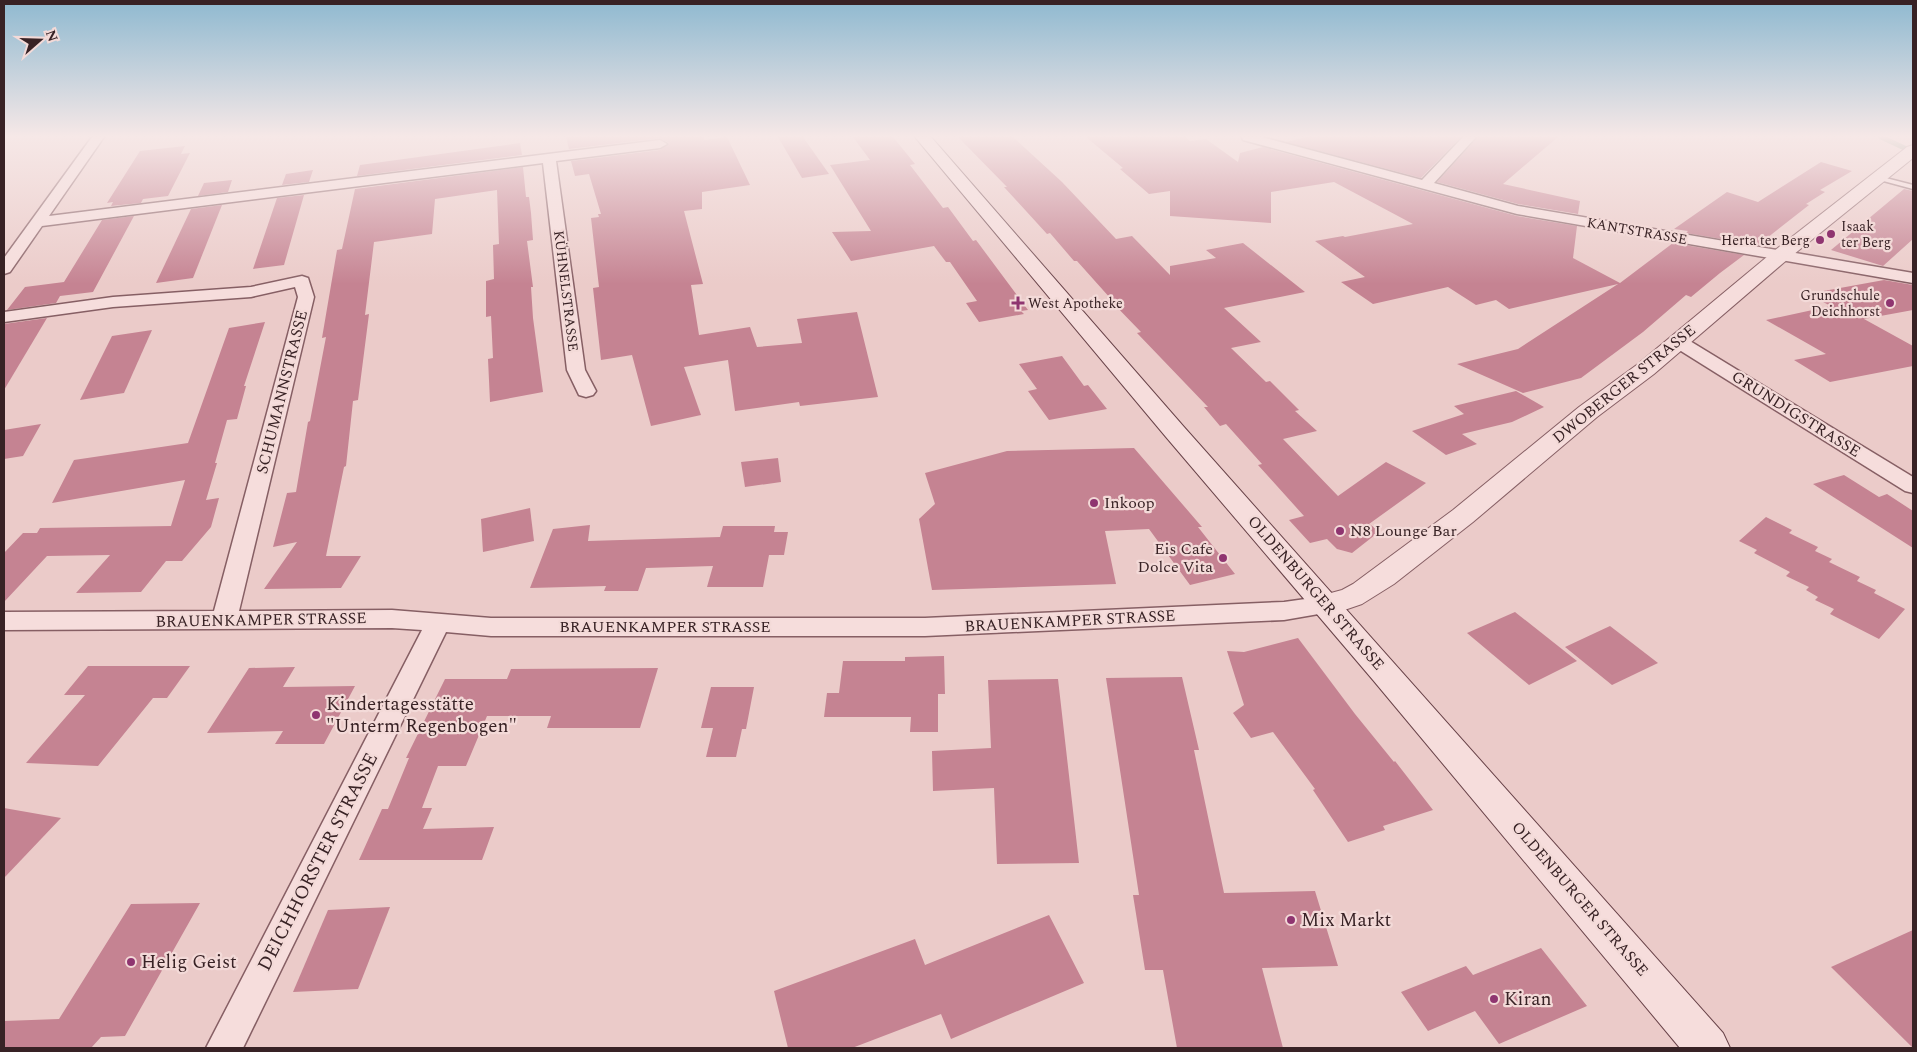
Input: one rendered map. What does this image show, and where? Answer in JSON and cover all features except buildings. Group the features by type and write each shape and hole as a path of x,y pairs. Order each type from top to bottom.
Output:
{"street":[{"path":"4,269 63,186"},
{"path":"37,222 324,186"},
{"name":"KÜHNELSTRASSE","path":"553,186 576,370 586,392"},
{"name":"OLDENBURGER STRASSE","path":"965,186 1708,1048"},
{"name":"KANTSTRASSE","path":"1429,186 1517,210 1913,278"},
{"name":"DWOBERGER STRASSE","path":"1327,605 1352,597 1384,577 1519,471 1588,412 1680,342 1781,255 1868,186"},
{"name":"SCHUMANNSTRASSE","path":"4,317 113,302 251,292 302,281 306,297 224,620"},
{"name":"GRUNDIGSTRASSE","path":"1680,342 1913,486"},
{"name":"BRAUENKAMPER STRASSE","path":"4,621 392,619 491,627 926,627 1255,612 1327,605"},
{"name":"DEICHHORSTER STRASSE","path":"224,1048 439,622"}],"place":[{"name":"Isaak ter Berg","path":"1831,234"},
{"name":"Herta ter Berg","path":"1820,240"},
{"name":"West Apotheke","path":"1018,303"},
{"name":"Grundschule Deichhorst","path":"1890,303"},
{"name":"Inkoop","path":"1094,503"},
{"name":"N8 Lounge Bar","path":"1340,531"},
{"name":"Eis Cafe Dolce Vita","path":"1223,558"},
{"name":"Kindertagesstätte \"Unterm Regenbogen\"","path":"316,715"},
{"name":"Mix Markt","path":"1291,920"},
{"name":"Helig Geist","path":"131,962"},
{"name":"Kiran","path":"1494,999"}]}
